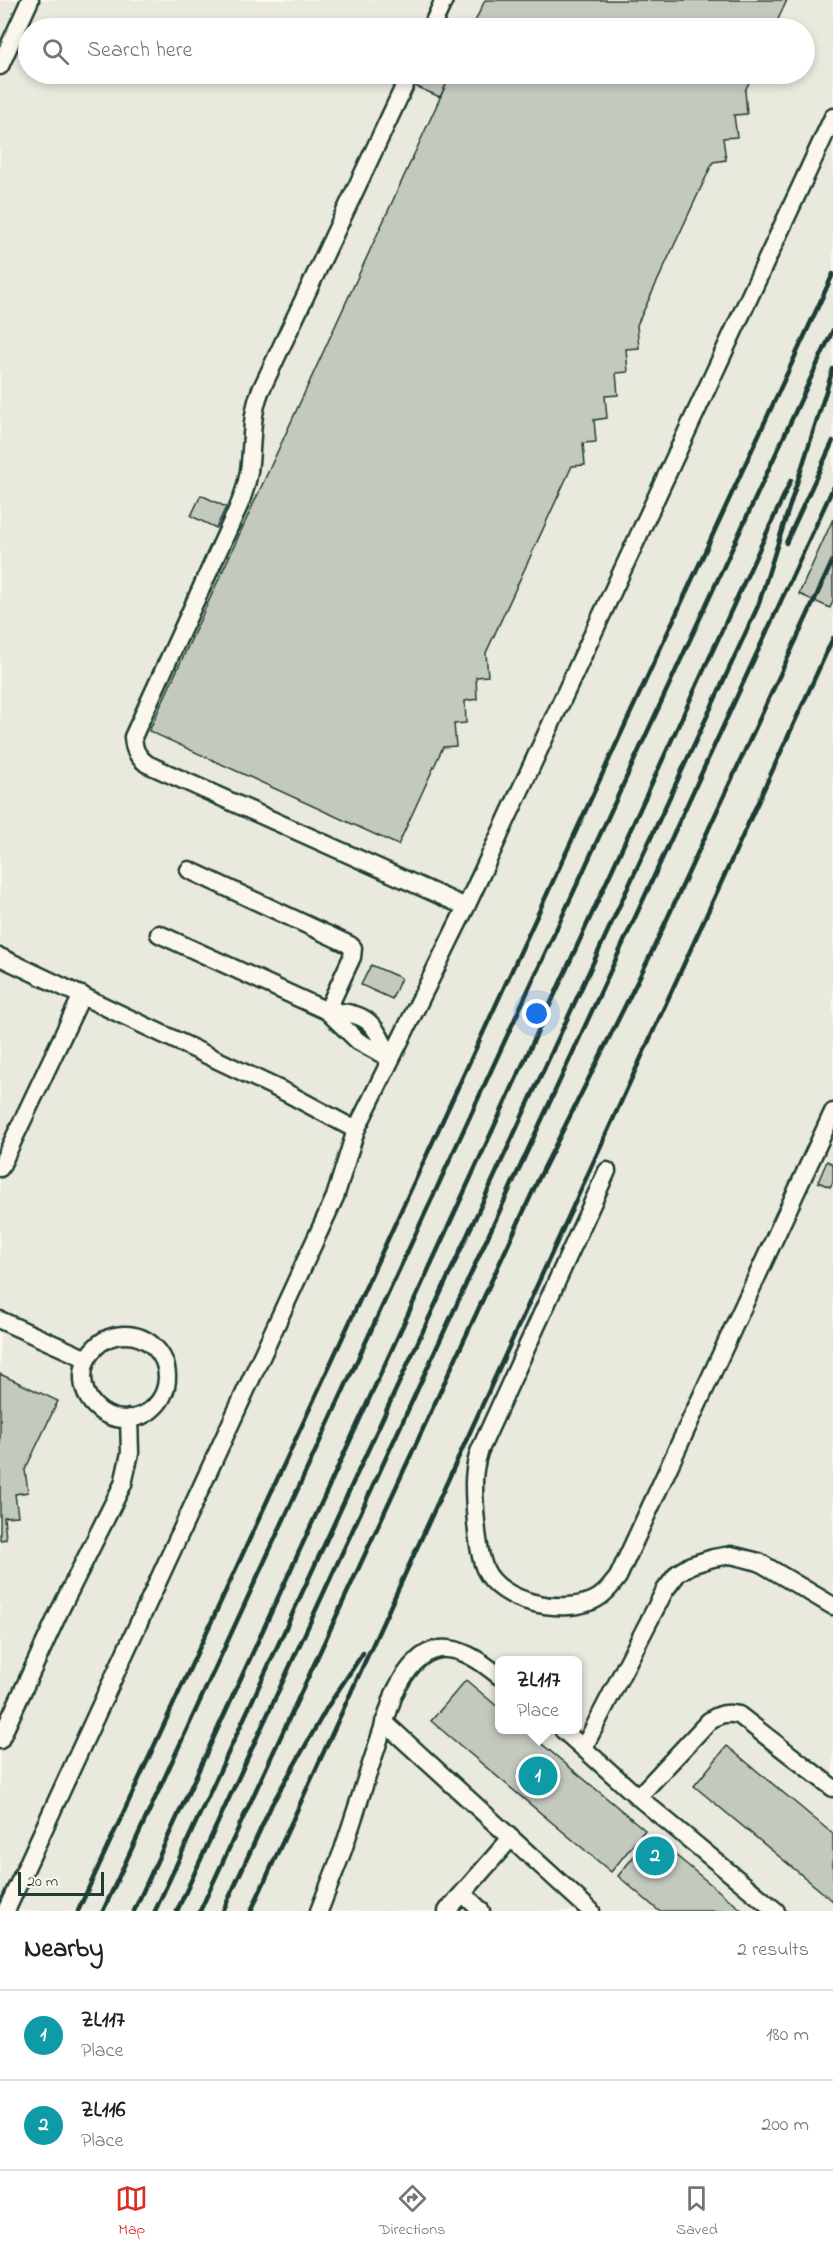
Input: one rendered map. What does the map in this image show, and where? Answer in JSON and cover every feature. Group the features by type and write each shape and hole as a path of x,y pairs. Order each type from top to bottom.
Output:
{"lane":[{"path":"22,18 30,0"},
{"path":"436,18 444,0"},
{"path":"0,66 18,26"},
{"path":"405,84 260,392 254,408 249,470 238,508 133,737 138,757 147,764 466,907"},
{"path":"6,1911 334,1197 356,1130 466,907 833,117"},
{"path":"189,870 353,948 352,957 327,1011"},
{"path":"159,934 327,1011 358,1041 391,1059"},
{"path":"0,957 287,1093 356,1130"},
{"path":"0,1168 82,995"},
{"path":"607,1171 484,1441 475,1467 474,1483 480,1554 486,1571 513,1595 530,1603 548,1606 566,1607 594,1600 606,1592 618,1577 833,1112"},
{"path":"0,1320 87,1359"},
{"path":"124,1334 142,1338 157,1349 166,1365 167,1383 160,1400 147,1413 129,1419 106,1414 89,1398 84,1383 87,1359 98,1344 124,1334"},
{"path":"0,1740 60,1610 123,1484 130,1453 129,1419"},
{"path":"584,1748 665,1590 678,1573 691,1565 731,1555 745,1557 773,1569 833,1606"},
{"path":"319,1911 343,1850 384,1722 402,1677 416,1659 431,1650 451,1648 467,1653 495,1673"},
{"path":"638,1797 709,1721 716,1716 731,1713 739,1714 833,1788"},
{"path":"384,1722 591,1911"},
{"path":"568,1734 638,1797 776,1911"},
{"path":"447,1911 511,1838"},
{"path":"463,1893 481,1911"}],"shaded area":[{"path":"0,0 833,0 833,1911 0,1911"}],"building":[{"path":"485,0 787,0 779,18 477,18"},
{"path":"418,84 446,84 440,97 417,87"},
{"path":"446,84 748,84 745,91 747,114 734,115 737,137 723,138 726,160 713,162 637,325 639,348 626,349 628,372 616,373 618,395 605,396 607,418 594,420 596,442 583,443 585,465 572,466 486,653 488,676 476,677 477,699 465,701 466,723 454,724 456,746 443,747 398,845 149,731"},
{"path":"201,495 226,507 216,528 191,516"},
{"path":"833,519 833,601 830,608 799,594"},
{"path":"371,965 401,978 392,999 361,985"},
{"path":"827,1161 833,1164 833,1182 830,1187 818,1182"},
{"path":"0,1374 58,1401 25,1470 28,1492 15,1494 18,1516 4,1517 6,1539 0,1540"},
{"path":"466,1680 495,1705 495,1734 530,1734 645,1830 611,1872 431,1721"},
{"path":"727,1746 833,1834 833,1901 694,1786"},
{"path":"651,1835 743,1911 659,1911 618,1876"}],"railway":[{"path":"78,1911 833,274"},
{"path":"103,1911 833,330"},
{"path":"155,1911 758,606 833,369"},
{"path":"786,543 833,441"},
{"path":"134,1911 791,480"},
{"path":"177,1911 833,488"},
{"path":"200,1911 539,1178 649,958 833,560"},
{"path":"251,1911 833,638"},
{"path":"223,1911 272,1804 328,1706 363,1653"}],"place":[{"name":"ZL117","path":"538,1776"},
{"name":"ZL116","path":"655,1856"}]}
